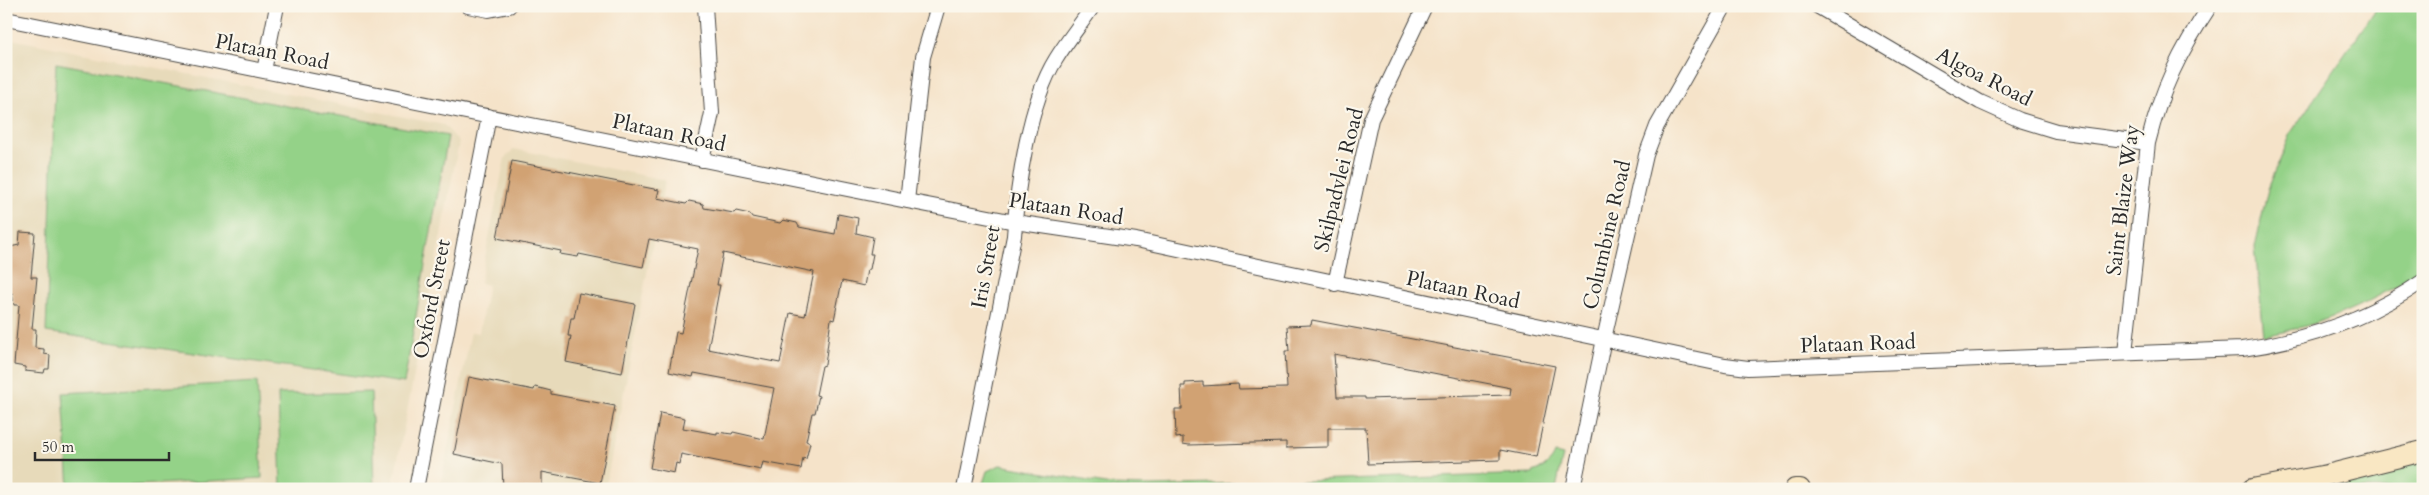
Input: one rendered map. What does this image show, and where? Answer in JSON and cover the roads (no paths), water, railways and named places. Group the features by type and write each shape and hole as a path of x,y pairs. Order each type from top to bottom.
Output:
{"main road":[{"path":"2252,489 2328,476 2423,451"},
{"path":"1795,489 1800,489"}],"street":[{"path":"264,71 277,6"},
{"path":"468,6 489,10 509,6"},
{"path":"702,160 712,113 705,6"},
{"path":"907,201 923,57 938,6"},
{"name":"Iris Street","path":"964,489 1014,236 1026,154 1039,96 1056,60 1093,6"},
{"name":"Skilpadvlei Road","path":"1336,284 1371,119 1425,6"},
{"name":"Columbine Road","path":"1573,489 1604,339 1646,155 1657,126 1725,6"},
{"name":"Algoa Road","path":"1817,6 1980,102 2020,120 2056,131 2148,143"},
{"name":"Saint Blaize Way","path":"2125,353 2148,143 2162,93 2172,69 2184,46 2210,6"},
{"name":"Plataan Road","path":"6,20 907,201 1015,222 1136,240 1336,284 1725,365 1760,368 2242,349 2286,342 2358,318 2423,281"},
{"name":"Oxford Street","path":"416,489 489,116"}]}
